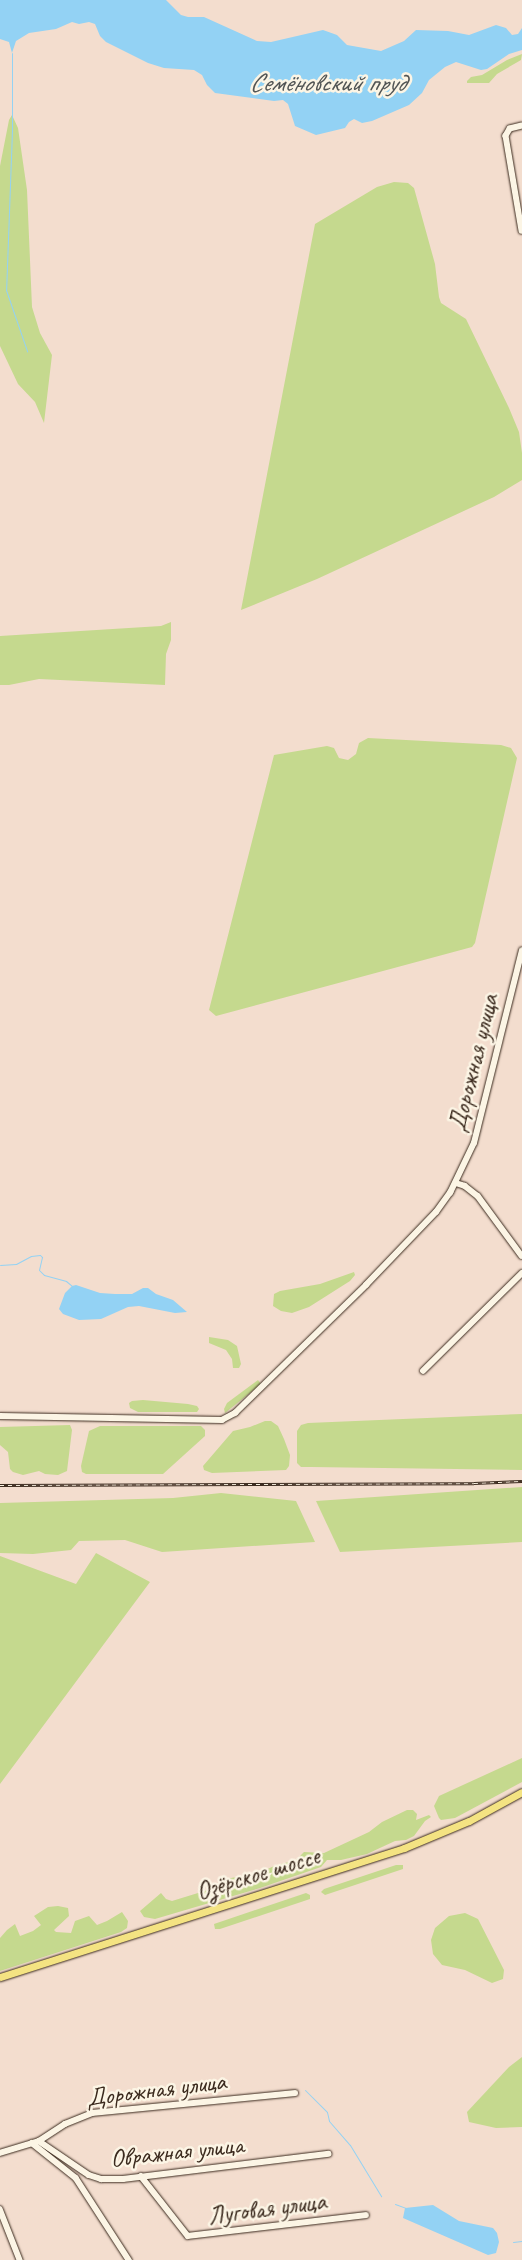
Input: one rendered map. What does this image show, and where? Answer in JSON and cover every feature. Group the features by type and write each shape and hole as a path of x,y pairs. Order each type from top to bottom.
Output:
{"main road":[{"name":"Озёрское шоссе","path":"0,1977 404,1848 469,1821 522,1792"}],"street":[{"path":"522,126 510,129 506,136 522,231"},
{"name":"Дорожная улица","path":"0,1416 222,1420 229,1418 366,1286 436,1212 456,1183 474,1143 522,951"},
{"path":"456,1183 478,1196 522,1256"},
{"path":"423,1371 522,1274"},
{"name":"Дорожная улица","path":"0,2153 39,2141 65,2124 92,2113 295,2093"},
{"name":"Овражная улица","path":"39,2141 94,2177 110,2179 328,2154"},
{"path":"32,2143 76,2178 129,2260"},
{"name":"Луговая улица","path":"141,2176 188,2236 366,2215"},
{"path":"0,2209 20,2260"}],"green space":[{"path":"522,54 521,60 497,74 489,83 467,83 471,77 482,75 507,60"},
{"path":"12,115 18,128 27,190 32,307 40,333 52,355 44,423 35,402 18,384 0,346 0,166 9,120"},
{"path":"394,182 408,183 414,188 435,264 441,303 466,319 509,408 519,432 522,453 522,480 494,497 317,579 241,610 315,224 377,187"},
{"path":"171,622 171,640 166,654 165,685 39,679 0,685 0,636 161,626"},
{"path":"368,738 501,745 511,748 517,758 475,943 472,947 216,1016 209,1010 274,755 327,746 334,748 339,758 348,760 356,754 359,743"},
{"path":"354,1272 355,1275 350,1281 309,1307 292,1313 281,1311 273,1306 274,1294 280,1291 320,1284"},
{"path":"209,1337 228,1340 237,1346 241,1364 239,1368 233,1368 232,1359 226,1350 209,1343"},
{"path":"258,1380 261,1384 225,1413 224,1409 227,1403"},
{"path":"143,1400 188,1404 197,1406 199,1409 197,1412 138,1412 130,1408 129,1403 132,1401"},
{"path":"522,1414 522,1470 301,1467 297,1463 297,1431 301,1425 308,1423"},
{"path":"265,1421 271,1421 278,1426 284,1439 290,1455 289,1466 286,1470 212,1473 204,1470 203,1466 233,1431"},
{"path":"70,1425 72,1430 67,1471 58,1475 45,1474 39,1471 23,1475 10,1469 8,1452 0,1445 0,1427"},
{"path":"100,1426 201,1426 205,1430 205,1436 163,1474 86,1474 82,1472 81,1466 89,1431"},
{"path":"522,1487 522,1542 340,1552 316,1501"},
{"path":"221,1493 296,1501 315,1542 162,1552 125,1540 79,1541 71,1550 33,1554 0,1553 0,1503 173,1498"},
{"path":"96,1553 150,1582 0,1784 0,1556 76,1584"},
{"path":"522,1758 522,1782 455,1818 441,1820 439,1818 434,1806 439,1796"},
{"path":"407,1810 413,1810 417,1814 416,1820 429,1815 431,1817 425,1821 414,1836 406,1840 395,1841 367,1854 341,1860 327,1860 321,1867 260,1888 155,1919 144,1917 140,1911 161,1893 166,1899 172,1901 211,1889 231,1878 259,1873 274,1866 296,1860 304,1852 324,1853 369,1832 382,1822"},
{"path":"396,1865 403,1865 403,1869 325,1895 321,1892 324,1889"},
{"path":"306,1893 310,1895 310,1899 220,1929 215,1929 214,1924"},
{"path":"48,1907 68,1908 69,1916 54,1930 56,1932 71,1933 75,1921 89,1916 97,1925 122,1912 128,1921 127,1928 121,1932 0,1971 0,1938 7,1930 15,1924 20,1936 33,1931 41,1925 34,1916"},
{"path":"465,1913 478,1919 504,1970 503,1979 492,1983 465,1970 442,1965 433,1954 431,1940 435,1928 449,1916"},
{"path":"522,2057 522,2127 496,2128 469,2122 467,2112 509,2067"}],"water":[{"name":"Семёновский пруд","path":"0,0 166,0 181,15 204,17 257,41 271,42 323,30 337,35 347,45 381,51 404,41 416,30 448,31 469,35 496,25 506,28 512,35 518,34 522,28 522,50 509,54 487,69 481,70 456,62 445,67 429,80 422,93 409,105 372,121 362,123 354,119 345,128 316,135 295,126 288,104 283,100 274,101 215,93 207,85 202,75 194,70 164,68 148,63 106,42 100,36 95,24 89,22 79,24 72,22 56,29 29,33 16,41 12,53 9,42 0,39"},
{"path":"76,1285 100,1293 115,1294 132,1294 143,1288 148,1288 156,1294 173,1300 187,1312 175,1313 139,1306 128,1307 101,1319 79,1320 63,1314 59,1309 65,1293 72,1286"},
{"path":"433,2205 459,2221 493,2228 497,2233 499,2242 496,2253 488,2255 403,2218 405,2208"}],"waterway":[{"path":"12,53 12,130 6,290 27,351"},
{"path":"0,1265 16,1264 31,1256 40,1255 42,1257 39,1270 44,1275 66,1281 72,1286"},
{"path":"305,2090 327,2112 329,2121 350,2145 381,2196"},
{"path":"395,2204 406,2208"},
{"path":"513,2242 522,2241"}],"railway":[{"path":"0,1485 474,1483 522,1481"}]}
